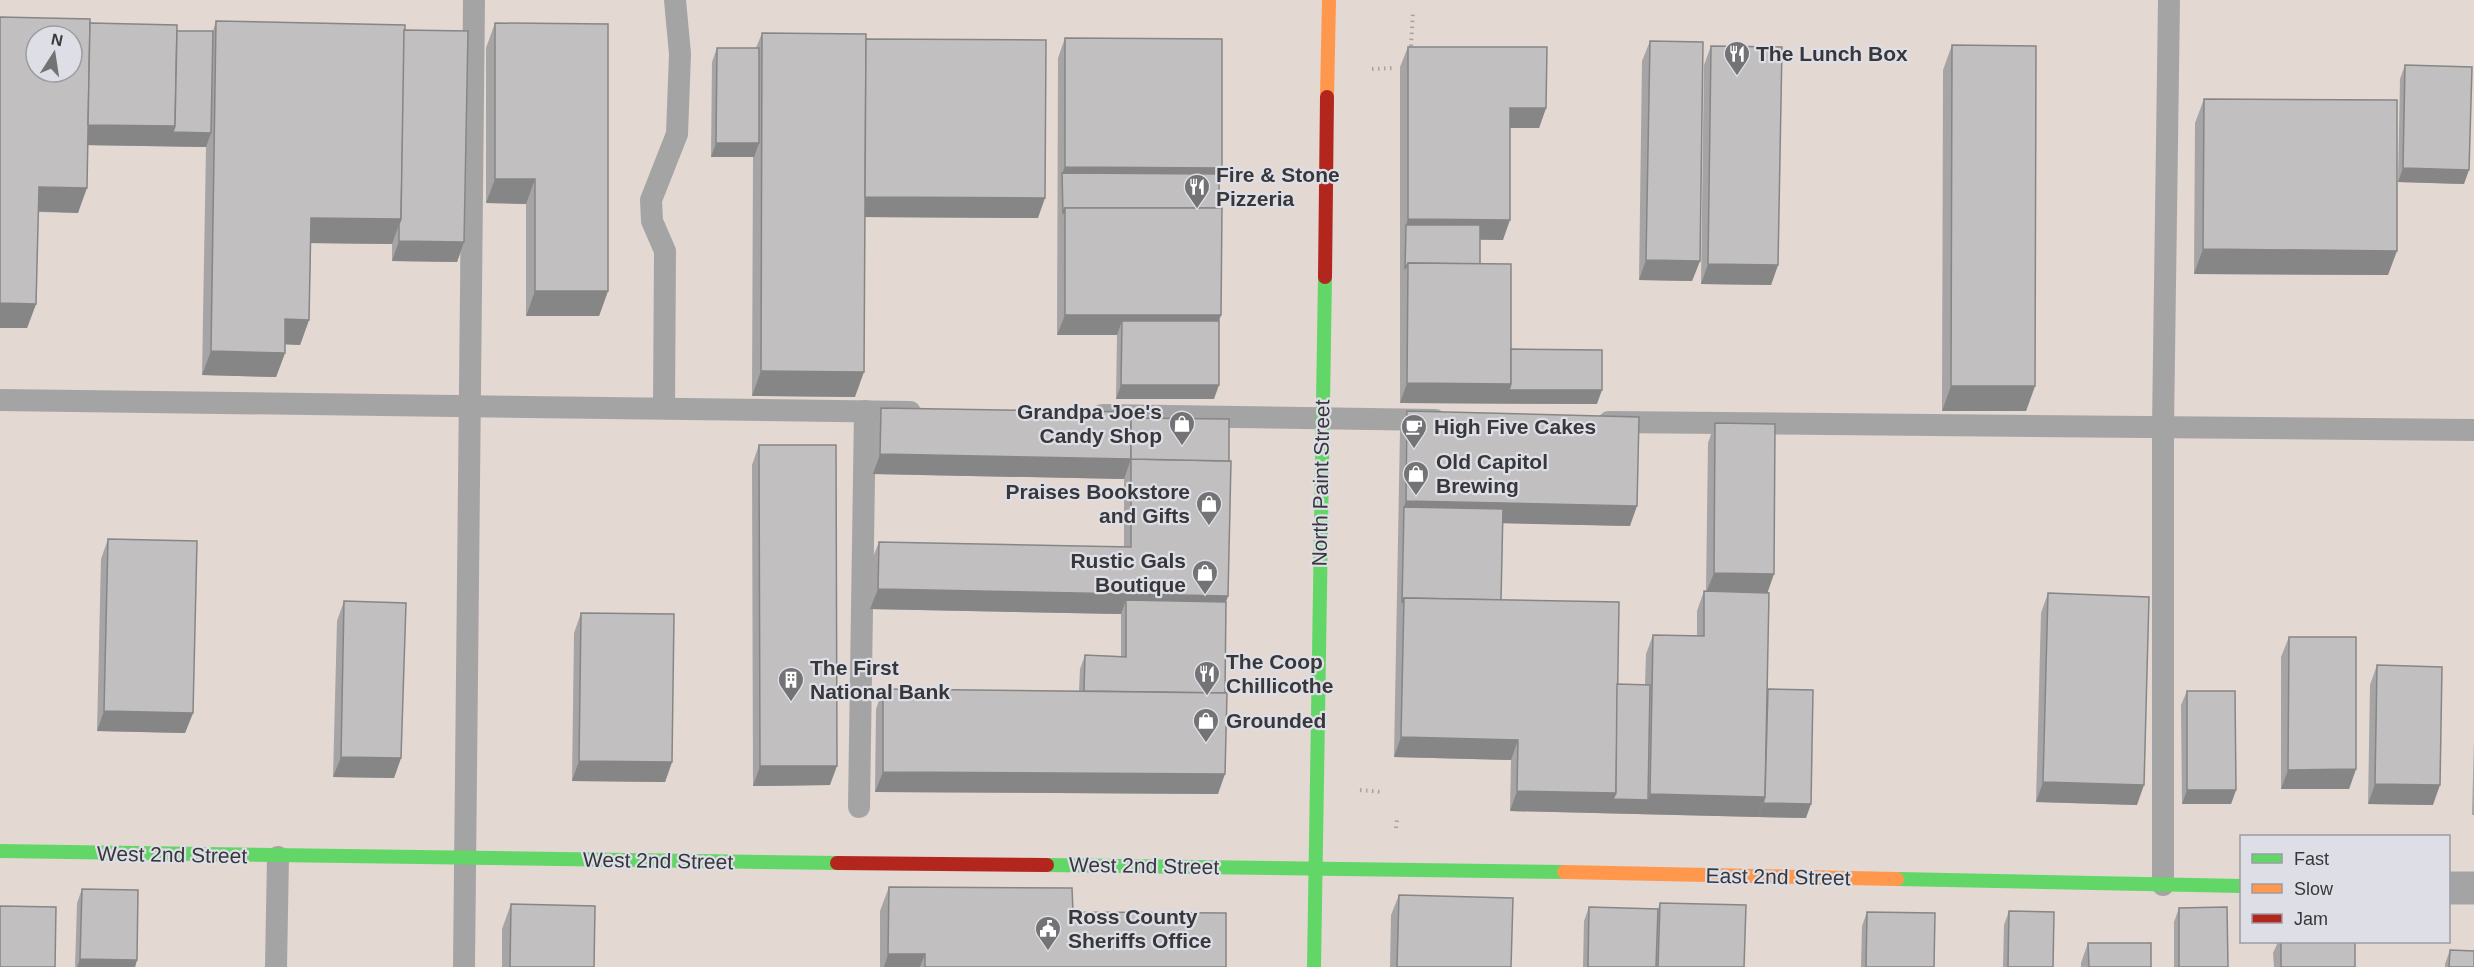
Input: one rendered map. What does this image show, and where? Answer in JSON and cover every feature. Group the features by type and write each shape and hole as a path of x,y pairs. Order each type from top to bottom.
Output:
{"street":[{"name":"North Paint Street","path":"1314,967 1329,0"},
{"name":"West 2nd Street","path":"0,851 466,860 1316,868"},
{"name":"East 2nd Street","path":"1316,868 2240,885"},
{"path":"2450,888 2474,888"}],"lane":[{"path":"464,967 474,0"},
{"path":"664,408 665,250 652,221 651,200 677,134 680,54 675,0"},
{"path":"2163,885 2163,427 2169,0"},
{"path":"0,400 935,412"},
{"path":"859,807 865,411"},
{"path":"1076,415 1459,420"},
{"path":"1588,422 2474,430"},
{"path":"276,967 278,857"}],"path":[{"path":"1411,46 1413,12"},
{"path":"1372,69 1393,68"},
{"path":"1360,790 1382,792"},
{"path":"1396,828 1397,820"}],"shaded area":[{"path":"0,0 2474,0 2474,967 0,967"}],"building":[{"path":"0,17 90,19 87,188 39,187 36,304 0,303"},
{"path":"216,21 405,25 401,219 311,218 309,320 285,319 285,353 211,351"},
{"path":"90,23 177,25 175,126 88,125"},
{"path":"495,23 608,24 608,291 535,291 535,179 495,179"},
{"path":"404,30 468,31 464,242 399,241"},
{"path":"177,31 213,31 211,133 173,132"},
{"path":"762,33 866,34 864,372 761,371"},
{"path":"1065,38 1222,39 1222,168 1065,167"},
{"path":"866,39 1046,40 1045,198 865,197"},
{"path":"1650,41 1703,42 1700,261 1646,260"},
{"path":"1952,45 2036,46 2035,386 1951,386"},
{"path":"1711,46 1782,47 1778,265 1708,264"},
{"path":"1408,47 1547,47 1546,108 1510,108 1510,220 1408,219"},
{"path":"717,48 759,48 759,143 716,143"},
{"path":"2405,65 2472,67 2469,170 2403,168"},
{"path":"2204,99 2397,100 2397,251 2203,249"},
{"path":"1062,173 1219,174 1219,208 1065,208 1063,214"},
{"path":"1065,208 1222,208 1221,315 1065,315"},
{"path":"1406,225 1480,225 1480,264 1408,263 1405,269"},
{"path":"1408,263 1511,264 1511,384 1407,383"},
{"path":"1122,321 1219,321 1219,385 1121,385"},
{"path":"1511,349 1602,350 1602,390 1509,390"},
{"path":"881,408 1131,412 1131,459 880,454"},
{"path":"1407,411 1639,417 1637,506 1406,501"},
{"path":"1131,418 1229,419 1229,461 1131,459"},
{"path":"1715,423 1775,424 1774,574 1714,573"},
{"path":"759,445 836,445 837,766 760,766"},
{"path":"1131,459 1231,461 1228,596 878,589 879,542 1131,547"},
{"path":"1404,507 1503,509 1501,600 1404,598 1402,603"},
{"path":"108,539 197,541 193,713 104,711"},
{"path":"1704,591 1769,593 1765,797 1650,794 1653,635 1704,636"},
{"path":"2048,593 2149,597 2144,785 2043,782"},
{"path":"1404,598 1619,602 1616,793 1517,791 1518,740 1401,737"},
{"path":"1126,600 1226,602 1225,693 1084,691 1085,655 1126,657"},
{"path":"344,601 406,603 401,758 341,757"},
{"path":"581,613 674,614 672,762 579,761"},
{"path":"2289,637 2356,637 2356,769 2288,770"},
{"path":"2377,665 2442,667 2440,785 2375,784"},
{"path":"1617,684 1650,685 1648,800 1613,799 1616,793"},
{"path":"883,689 1227,693 1225,774 883,772"},
{"path":"1768,689 1813,690 1811,804 1763,803"},
{"path":"2187,691 2235,691 2236,790 2187,790"},
{"name":"Ross County Sheriffs Office","path":"889,887 1072,888 1073,912 1226,913 1226,967 925,967 925,954 888,954"},
{"path":"82,889 138,890 137,960 80,959"},
{"path":"1399,895 1513,898 1511,967 1397,967"},
{"path":"1660,903 1746,905 1744,967 1658,967"},
{"path":"511,904 595,906 594,967 510,967"},
{"path":"0,906 56,907 55,967 0,967"},
{"path":"1589,907 1658,909 1656,967 1588,967"},
{"path":"2227,907 2228,967 2179,967 2179,908"},
{"path":"2009,911 2054,912 2053,967 2008,967"},
{"path":"1867,912 1935,913 1934,967 1866,967"},
{"path":"2088,943 2151,943 2151,967 2089,967"},
{"path":"2281,943 2355,943 2355,967 2281,967"},
{"path":"2450,950 2474,951 2474,967 2449,967"}],"traffic: fast":[{"path":"1314,967 1325,277"},
{"path":"0,851 837,863"},
{"path":"1047,865 1564,872"},
{"path":"1897,879 2240,886"}],"traffic: slow":[{"path":"1327,97 1329,0"},
{"path":"1564,872 1897,879"}],"traffic: jam":[{"path":"1325,277 1327,97"},
{"path":"837,863 1047,865"}],"place":[{"name":"The Lunch Box","path":"1737,77"},
{"name":"Fire & Stone Pizzeria","path":"1197,210"},
{"name":"Grandpa Joe's Candy Shop","path":"1182,447"},
{"name":"High Five Cakes","path":"1414,450"},
{"name":"Old Capitol Brewing","path":"1416,497"},
{"name":"Praises Bookstore and Gifts","path":"1209,527"},
{"name":"Rustic Gals Boutique","path":"1205,596"},
{"name":"The Coop Chillicothe","path":"1207,697"},
{"name":"The First National Bank","path":"791,703"},
{"name":"Grounded","path":"1206,744"},
{"name":"Ross County Sheriffs Office","path":"1048,952"}]}
